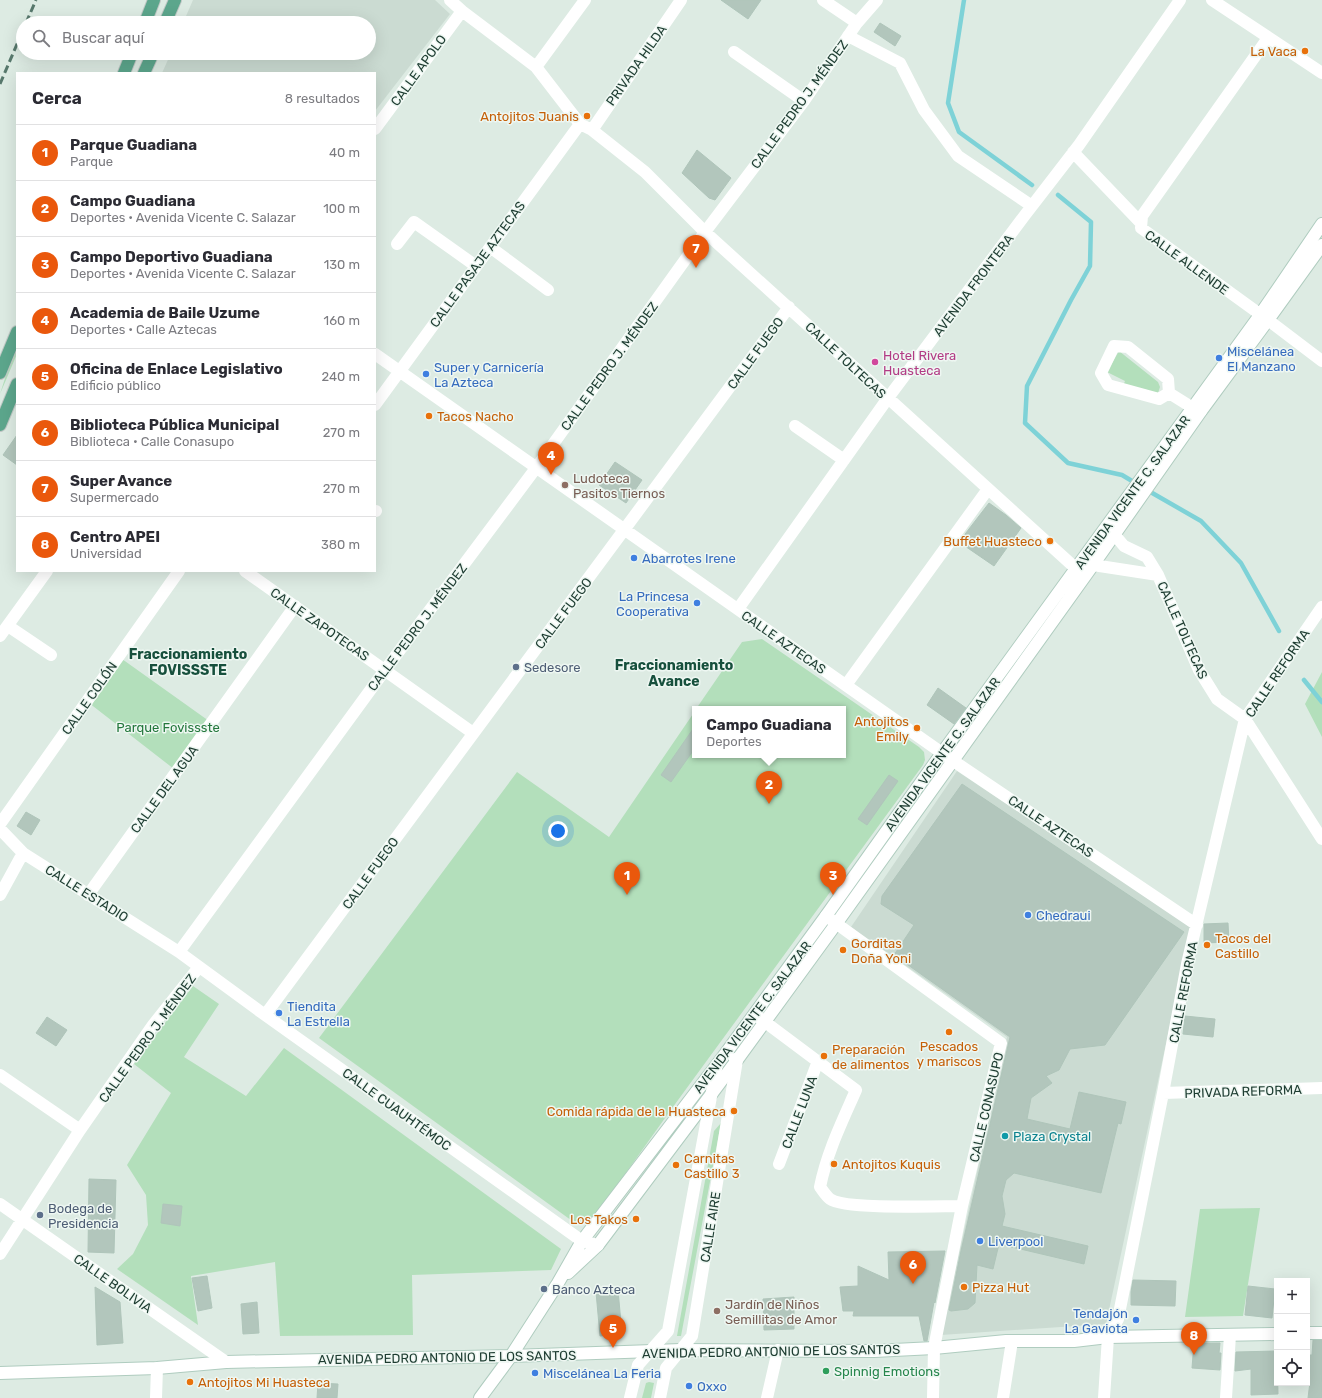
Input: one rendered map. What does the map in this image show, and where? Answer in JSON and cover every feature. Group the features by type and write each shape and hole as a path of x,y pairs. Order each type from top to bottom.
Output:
{"main road":[{"path":"148,16 154,0"},
{"path":"168,16 175,0"},
{"path":"124,72 129,60"},
{"path":"144,72 150,60"},
{"path":"0,373 16,334"},
{"path":"0,425 13,406 16,390"}],"street":[{"name":"CALLE TOLTECAS","path":"450,0 536,66 580,124 592,130 645,172 705,232 1080,573"},
{"path":"536,66 585,0"},
{"name":"PRIVADA HILDA","path":"592,130 681,0"},
{"path":"823,0 857,23"},
{"name":"CALLE PEDRO J. MÉNDEZ","path":"0,1254 80,1130 153,1025 199,967 179,952 385,670 536,468 705,232 804,101 857,23 876,0"},
{"name":"AVENIDA FRONTERA","path":"738,609 888,398 1073,152 1180,0"},
{"path":"1212,0 1322,74"},
{"name":"CALLE APOLO","path":"376,128 462,10"},
{"path":"848,36 900,63 924,110 958,156 1032,206"},
{"name":"CALLE ALLENDE","path":"1268,38 1142,216 1141,228 1322,361"},
{"path":"734,52 804,101"},
{"name":"CALLE PASAJE AZTECAS","path":"376,404 580,124"},
{"path":"1073,152 1141,223"},
{"path":"397,244 414,222 476,266"},
{"name":"AVENIDA VICENTE C. SALAZAR","path":"1264,318 1322,224"},
{"name":"AVENIDA VICENTE C. SALAZAR","path":"480,1398 511,1356 582,1241 755,1014 942,753 1080,573 1264,318 1322,245"},
{"path":"490,247 548,290"},
{"name":"CALLE FUEGO","path":"265,1015 473,733 626,530 789,307"},
{"path":"1114,346 1128,347 1168,379 1169,392 1159,399 1108,385 1101,373 1114,346"},
{"name":"CALLE AZTECAS","path":"376,355 952,760 1197,925"},
{"path":"1169,392 1197,409"},
{"path":"795,426 844,460"},
{"path":"846,685 988,489"},
{"name":"CALLE TOLTECAS","path":"1111,531 1124,546 1147,557 1158,575 1199,670 1217,699 1244,718 1322,839"},
{"name":"AVENIDA VICENTE C. SALAZAR","path":"558,1282 598,1245 712,1094 836,924 952,760 1080,573 1093,565 1111,531"},
{"path":"1093,565 1158,575"},
{"path":"0,636 46,572"},
{"name":"CALLE COLÓN","path":"0,824 178,572"},
{"name":"CALLE ZAPOTECAS","path":"248,572 473,733"},
{"name":"CALLE DEL AGUA","path":"88,894 295,606"},
{"name":"CALLE REFORMA","path":"1104,1398 1108,1337 1118,1318 1188,964 1244,718 1322,607"},
{"path":"8,626 51,656"},
{"name":"CALLE ESTADIO","path":"0,828 23,853 179,952"},
{"path":"0,895 23,853"},
{"path":"826,916 836,924"},
{"name":"CALLE CONASUPO","path":"836,924 1001,1043 962,1206 934,1348 933,1398"},
{"name":"CALLE CUAUHTÉMOC","path":"199,967 582,1241 598,1245"},
{"path":"755,1014 856,1090 832,1144 824,1167 820,1187 830,1199 843,1203 864,1206 962,1206"},
{"path":"726,1053 737,1060"},
{"name":"CALLE AIRE","path":"660,1398 666,1368 692,1336 737,1060"},
{"name":"CALLE LUNA","path":"780,1164 818,1061"},
{"name":"CALLE AIRE","path":"630,1398 638,1365 668,1331 717,1064"},
{"path":"0,1075 80,1130"},
{"name":"PRIVADA REFORMA","path":"1163,1093 1322,1088"},
{"name":"CALLE BOLIVIA","path":"0,1204 226,1362"},
{"path":"1310,1333 1322,1333"},
{"name":"AVENIDA PEDRO ANTONIO DE LOS SANTOS","path":"0,1373 157,1368 226,1362 511,1356 681,1350 874,1351 934,1348 1012,1341 1074,1341 1108,1337 1274,1334"},
{"path":"1226,1398 1230,1335"},
{"path":"1003,1398 1012,1341"},
{"path":"767,1398 778,1350"},
{"path":"156,1398 157,1368"}],"shaded area":[{"path":"193,0 435,0 450,14 376,110 376,72 162,72 168,60 376,60 376,16 186,16"},
{"path":"957,771 1191,927 1106,1324 941,1335 1007,1037 851,927"}],"green space":[{"path":"16,350 16,356 0,394"},
{"path":"1119,351 1158,382 1160,387 1158,393 1123,386 1125,381 1107,372"},
{"path":"762,639 919,747 924,752 925,760 923,765 670,1111 593,1219 587,1222 575,1223 319,1038 517,772 609,837 692,715 692,758 846,758 846,706 698,706 742,642"},
{"name":"Parque Fovissste","path":"122,659 209,721 174,769 89,703"},
{"path":"1322,672 1322,737 1305,704"},
{"path":"193,986 219,1004 184,1057 246,1096 284,1048 561,1249 551,1270 412,1275 413,1335 280,1336 275,1262 191,1276 198,1325 117,1269 133,1254 148,1225 146,1195 127,1165 171,1093 134,1064"},
{"path":"721,1123 681,1336 677,1336 714,1131"},
{"path":"1260,1208 1243,1316 1185,1317 1200,1209"},
{"path":"646,1383 654,1383 651,1398 642,1398"}],"building":[{"path":"721,0 761,0 748,19"},
{"path":"880,23 901,36 895,46 874,32"},
{"path":"697,150 731,178 715,200 709,198 682,173"},
{"path":"16,436 16,464 3,455"},
{"path":"615,462 642,480 626,503 599,485"},
{"path":"989,503 1021,528 994,566 959,542"},
{"path":"938,688 966,708 954,724 927,705"},
{"path":"692,730 692,752 671,782 661,775"},
{"path":"889,775 898,781 867,825 858,819"},
{"name":"Chedraui","path":"962,784 1184,932 1105,1045 1070,1049 1059,1070 1046,1076 1052,1083 1031,1098 1027,1119 1070,1129 1079,1092 1126,1102 1121,1124 1118,1123 1101,1193 1014,1173 1006,1180 1002,1196 1005,1214 1002,1226 1088,1246 1084,1264 999,1244 993,1269 977,1265 975,1303 968,1309 951,1311 949,1310 961,1251 1010,1037 894,955 914,925 881,904 882,896"},
{"path":"26,812 40,820 31,835 17,826"},
{"path":"1228,923 1229,942 1204,943 1204,924"},
{"path":"1185,1016 1215,1019 1213,1037 1183,1034"},
{"path":"47,1017 67,1030 56,1046 36,1033"},
{"path":"89,1179 116,1180 114,1253 88,1252"},
{"path":"163,1204 182,1206 180,1226 161,1223"},
{"path":"945,1251 927,1341 924,1341 919,1316 853,1316 854,1311 843,1311 840,1287 858,1286 858,1266 889,1280 888,1252"},
{"path":"207,1276 212,1308 198,1311 192,1278"},
{"path":"1133,1280 1176,1281 1175,1306 1131,1305"},
{"path":"1248,1286 1274,1289 1272,1318 1245,1315"},
{"path":"95,1287 120,1302 123,1343 97,1345"},
{"path":"618,1290 622,1334 600,1336 596,1292"},
{"path":"794,1297 794,1329 764,1330 763,1299"},
{"path":"257,1302 259,1333 243,1334 241,1304"},
{"path":"1313,1340 1322,1340 1322,1398 1308,1398 1310,1386 1310,1355 1312,1355"},
{"path":"1194,1343 1220,1343 1220,1370 1192,1368"},
{"path":"1274,1351 1274,1386 1278,1386 1278,1394 1251,1395 1251,1369 1235,1371 1236,1352"},
{"path":"318,1383 338,1384 337,1398 317,1398"}],"waterway":[{"path":"964,0 948,103 959,132 1032,185"},
{"path":"1058,195 1091,222 1090,266 1027,386 1025,423 1068,463 1122,475 1137,484"},
{"path":"1147,490 1201,521 1241,563 1279,631"},
{"path":"1304,680 1322,702"}],"railway":[{"path":"29,16 36,0"},
{"path":"0,84 16,46"}],"place":[{"name":"La Vaca","path":"1305,51"},
{"name":"Antojitos Juanis","path":"587,116"},
{"name":"Super Avance","path":"696,268"},
{"name":"Miscelánea El Manzano","path":"1219,358"},
{"name":"Hotel Rivera Huasteca","path":"875,362"},
{"name":"Super y Carnicería La Azteca","path":"426,374"},
{"name":"Tacos Nacho","path":"429,416"},
{"name":"Academia de Baile Uzume","path":"551,475"},
{"name":"Ludoteca Pasitos Tiernos","path":"565,485"},
{"name":"Buffet Huasteco","path":"1050,541"},
{"name":"Abarrotes Irene","path":"634,558"},
{"name":"La Princesa Cooperativa","path":"697,603"},
{"name":"Sedesore","path":"516,667"},
{"name":"Antojitos Emily","path":"917,728"},
{"name":"Campo Guadiana","path":"769,804"},
{"name":"Parque Guadiana","path":"627,895"},
{"name":"Campo Deportivo Guadiana","path":"833,895"},
{"name":"Chedraui","path":"1028,915"},
{"name":"Tacos del Castillo","path":"1207,945"},
{"name":"Gorditas Doña Yoni","path":"843,950"},
{"name":"Tiendita La Estrella","path":"279,1013"},
{"name":"Pescados y mariscos","path":"949,1032"},
{"name":"Preparación de alimentos","path":"824,1056"},
{"name":"Comida rápida de la Huasteca","path":"734,1111"},
{"name":"Plaza Crystal","path":"1005,1136"},
{"name":"Antojitos Kuquis","path":"834,1164"},
{"name":"Carnitas Castillo 3","path":"676,1165"},
{"name":"Bodega de Presidencia","path":"40,1215"},
{"name":"Los Takos","path":"636,1219"},
{"name":"Liverpool","path":"980,1241"},
{"name":"Biblioteca Pública Municipal","path":"913,1284"},
{"name":"Pizza Hut","path":"964,1287"},
{"name":"Banco Azteca","path":"544,1289"},
{"name":"Jardín de Niños Semillitas de Amor","path":"717,1311"},
{"name":"Tendajón La Gaviota","path":"1136,1320"},
{"name":"Oficina de Enlace Legislativo","path":"613,1348"},
{"name":"Centro APEI","path":"1194,1355"},
{"name":"Spinnig Emotions","path":"826,1371"},
{"name":"Miscelánea La Feria","path":"535,1373"},
{"name":"Antojitos Mi Huasteca","path":"190,1382"},
{"name":"Oxxo","path":"689,1386"}],"district":[{"name":"Fraccionamiento FOVISSSTE","path":"188,662"},
{"name":"Fraccionamiento Avance","path":"674,674"}]}
